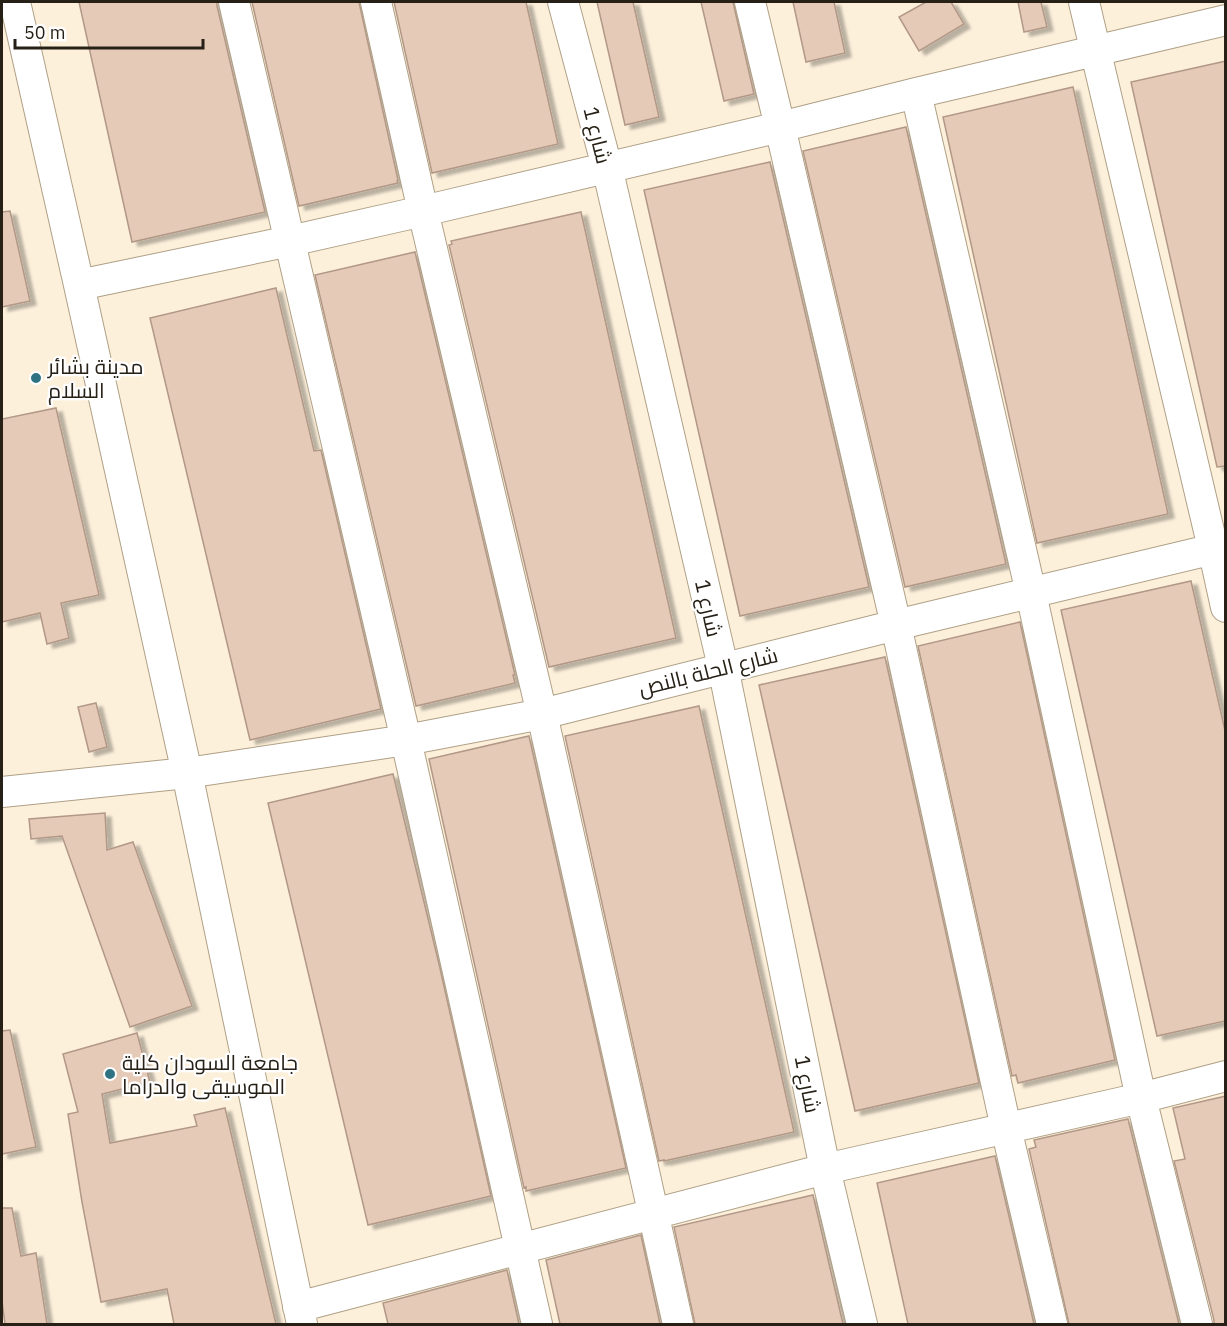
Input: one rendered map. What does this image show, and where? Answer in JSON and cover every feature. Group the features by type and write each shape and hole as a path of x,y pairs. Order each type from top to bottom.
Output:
{"street":[{"path":"15,2 187,773 300,1316 519,1248 825,1169 1226,1077"},
{"path":"234,2 406,740 537,1324"},
{"path":"376,2 542,714 678,1324"},
{"name":"شارع 1","path":"563,2 606,167 723,667 825,1169 862,1324"},
{"path":"750,2 896,625 1006,1128 1052,1324"},
{"path":"1084,2 1219,547 1226,607"},
{"path":"79,285 423,211 1226,20"},
{"path":"916,93 1031,592 1141,1098 1197,1324"},
{"name":"شارع الحلة بالنص","path":"2,792 187,773 406,740 542,714 723,667 1219,547"}],"building":[{"path":"79,2 217,2 265,212 132,242"},
{"path":"252,2 359,2 398,183 299,206"},
{"path":"394,2 526,2 558,144 432,173"},
{"path":"597,2 633,2 659,117 625,125"},
{"path":"701,2 733,2 754,94 724,101"},
{"path":"793,2 834,2 845,53 806,62"},
{"path":"926,2 951,2 964,24 919,51 899,17"},
{"path":"1018,2 1041,2 1047,27 1024,32"},
{"path":"1226,61 1226,466 1217,467 1131,82"},
{"path":"1073,87 1168,514 1037,543 943,117"},
{"path":"906,127 1006,564 905,587 803,151"},
{"path":"770,162 869,587 740,616 644,190"},
{"path":"10,211 30,301 2,307 2,212"},
{"path":"581,212 676,638 549,667 449,245 452,244 451,241"},
{"path":"415,252 515,675 513,675 515,683 416,706 315,275"},
{"path":"276,288 314,451 321,450 381,709 250,740 150,318"},
{"path":"56,408 99,595 61,603 69,638 47,644 40,613 2,622 2,419"},
{"path":"1191,581 1226,735 1225,1021 1157,1036 1061,610"},
{"path":"1020,622 1115,1060 1018,1083 1016,1075 1012,1076 918,646"},
{"path":"885,657 979,1083 855,1111 759,685"},
{"path":"96,703 107,747 89,752 78,707"},
{"path":"699,706 794,1132 659,1161 565,736"},
{"path":"529,736 626,1168 526,1191 429,759"},
{"path":"393,774 439,964 491,1196 368,1225 268,803"},
{"path":"105,813 107,850 133,842 192,1006 130,1027 62,836 31,839 29,819"},
{"path":"10,1030 36,1147 2,1154 2,1031"},
{"path":"137,1033 150,1082 102,1094 110,1143 197,1126 194,1115 225,1108 276,1324 174,1324 167,1289 101,1302 68,1114 78,1112 63,1054"},
{"path":"1226,1096 1226,1324 1214,1324 1174,1161 1185,1159 1173,1108"},
{"path":"1128,1119 1179,1324 1069,1324 1029,1149 1036,1147 1034,1140"},
{"path":"995,1156 1034,1324 908,1324 877,1183"},
{"path":"813,1195 843,1324 695,1324 674,1227"},
{"path":"2,1208 12,1208 21,1256 36,1253 47,1324 5,1324 2,1301"},
{"path":"641,1235 660,1324 560,1324 546,1260"},
{"path":"507,1270 519,1324 388,1324 383,1303"}],"place":[{"name":"مدينة بشائر السلام","path":"36,378"},
{"name":"جامعة السودان كلية الموسيقى والدراما","path":"110,1074"}]}
